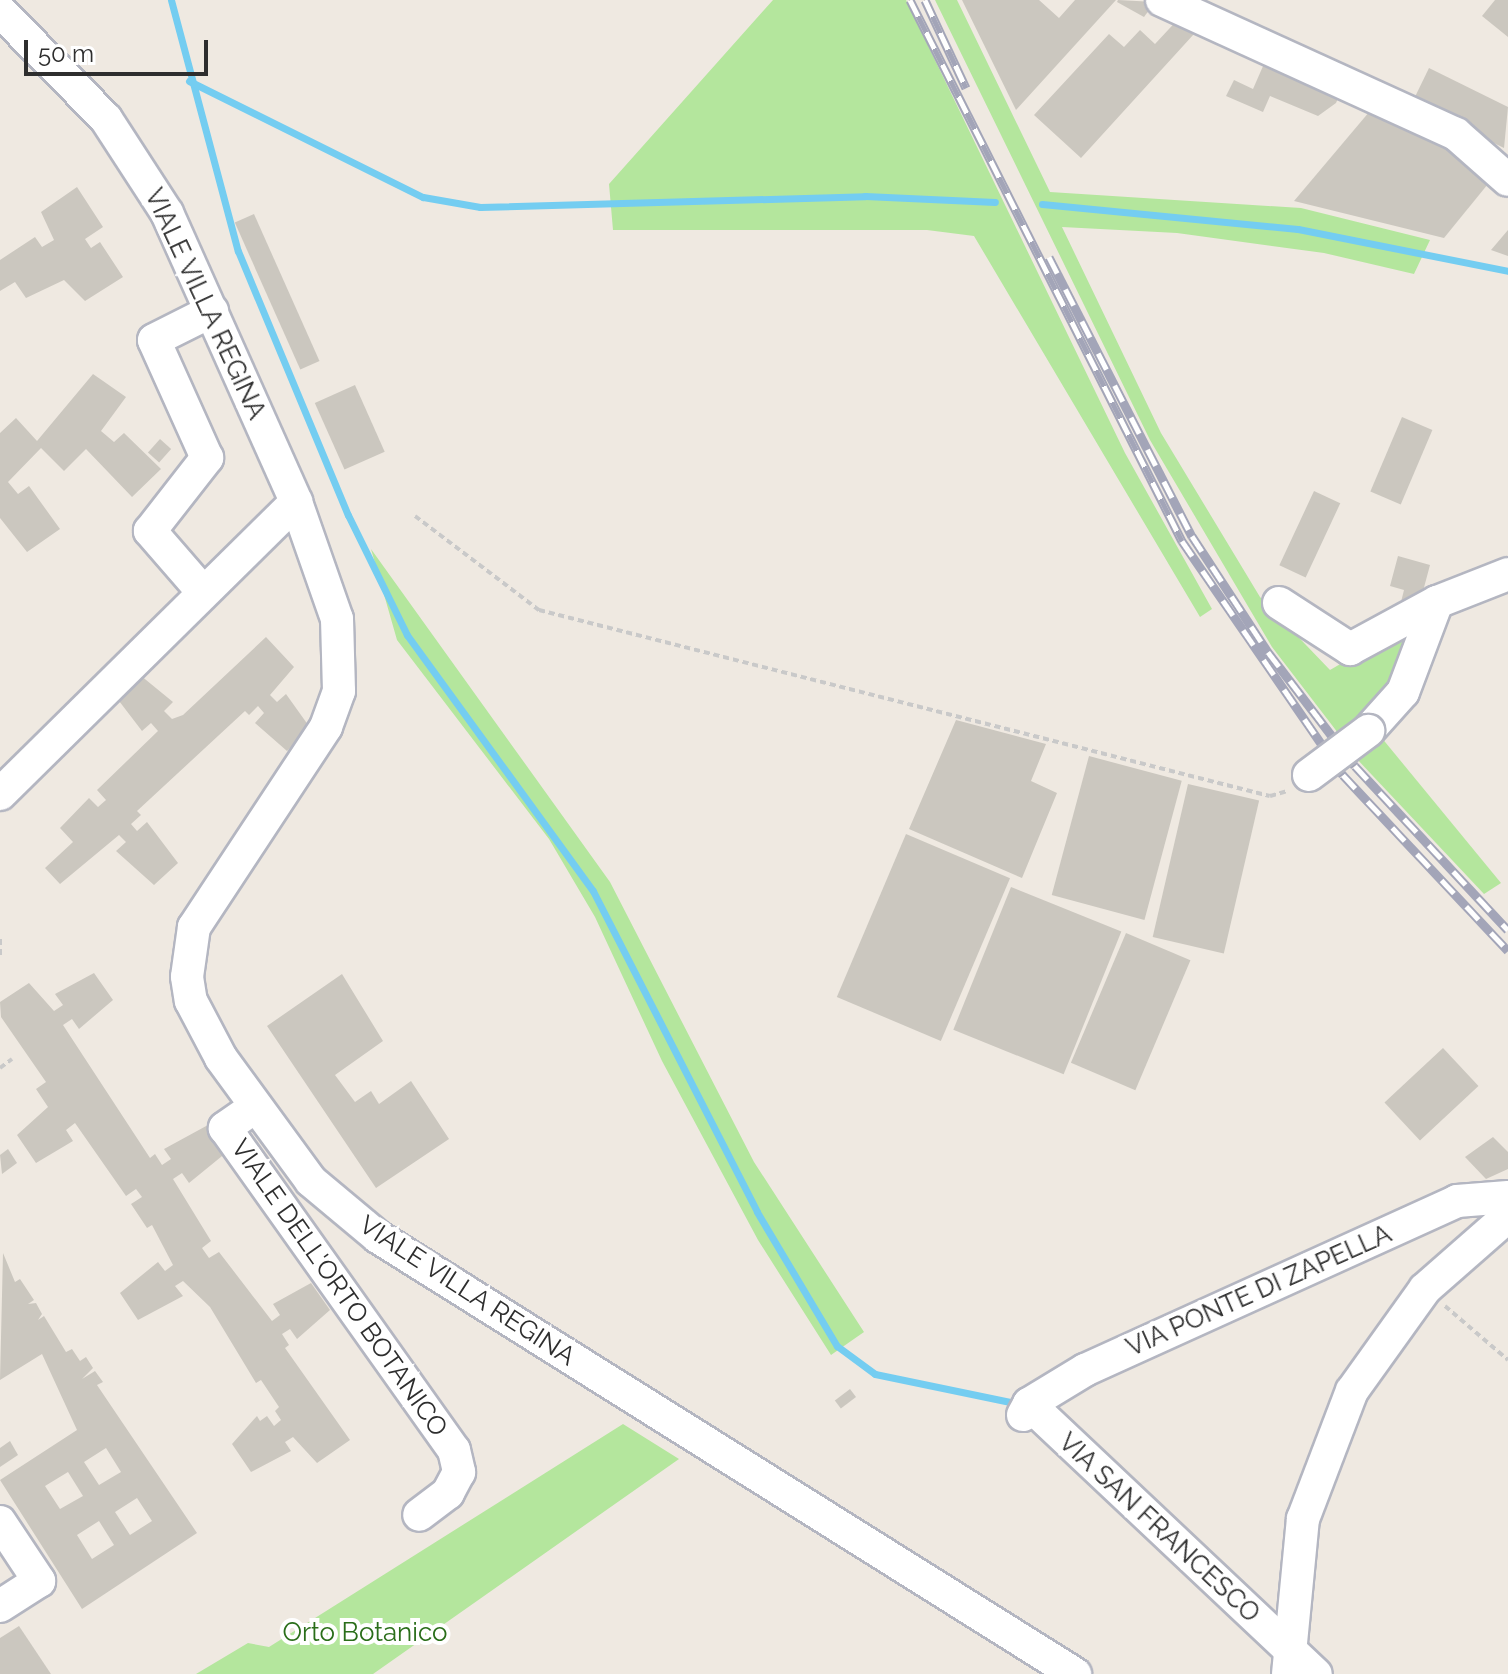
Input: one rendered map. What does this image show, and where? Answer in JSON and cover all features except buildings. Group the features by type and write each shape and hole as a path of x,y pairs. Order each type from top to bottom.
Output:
{"street":[{"path":"1162,0 1456,134 1508,180"},
{"name":"VIALE VILLA REGINA","path":"0,11 106,119 167,213 296,502 337,619 339,691 308,763 204,903 187,977 202,1029 311,1181 378,1237 1075,1674"},
{"path":"203,592 150,531 207,458 154,340 212,311"},
{"path":"0,794 296,502"},
{"path":"1279,603 1350,649 1437,602 1508,574"},
{"path":"1309,775 1368,731 1403,692 1437,602"},
{"name":"VIALE DELL'ORTO BOTANICO","path":"255,1107 225,1128 454,1450 459,1472 448,1493 419,1515"},
{"name":"VIA PONTE DI ZAPELLA","path":"1026,1409 1085,1370 1457,1201 1508,1197"},
{"path":"1289,1662 1303,1519 1326,1446 1352,1391 1425,1289 1508,1216"},
{"name":"VIA SAN FRANCESCO","path":"1026,1409 1289,1662 1316,1674"},
{"path":"0,1522 39,1581 0,1606"}],"path":[{"path":"415,516 539,610 1270,796 1309,775"},
{"path":"0,939 0,959"},
{"path":"0,1068 12,1059"},
{"path":"1425,1289 1508,1360"}],"green space":[{"path":"773,0 906,0 1125,453 1212,609 1200,617 974,236 927,230 613,230 609,184"},
{"path":"935,0 957,0 1050,192 1301,208 1430,240 1414,274 1324,253 1177,233 1062,227 1161,433 1260,597 1330,670 1411,623 1392,687 1338,733 1272,647 1150,440"},
{"path":"371,549 610,882 754,1162 864,1332 831,1355 758,1240 662,1061 595,917 549,839 397,640"},
{"path":"1381,737 1501,883 1484,894 1356,758"},
{"name":"Orto Botanico","path":"623,1424 679,1459 373,1674 196,1674 248,1643 269,1647"}],"waterway":[{"path":"171,0 238,251 348,515 407,635 593,891 757,1212 837,1346 875,1374 1010,1402"},
{"path":"189,81 423,197 480,207 865,196 995,202"},
{"path":"1042,204 1298,229 1508,271"}],"railway":[{"path":"910,0 1182,541 1343,775 1508,951"},
{"path":"925,0 966,88"},
{"path":"1049,257 1192,536 1268,652 1355,766 1508,930"}]}
